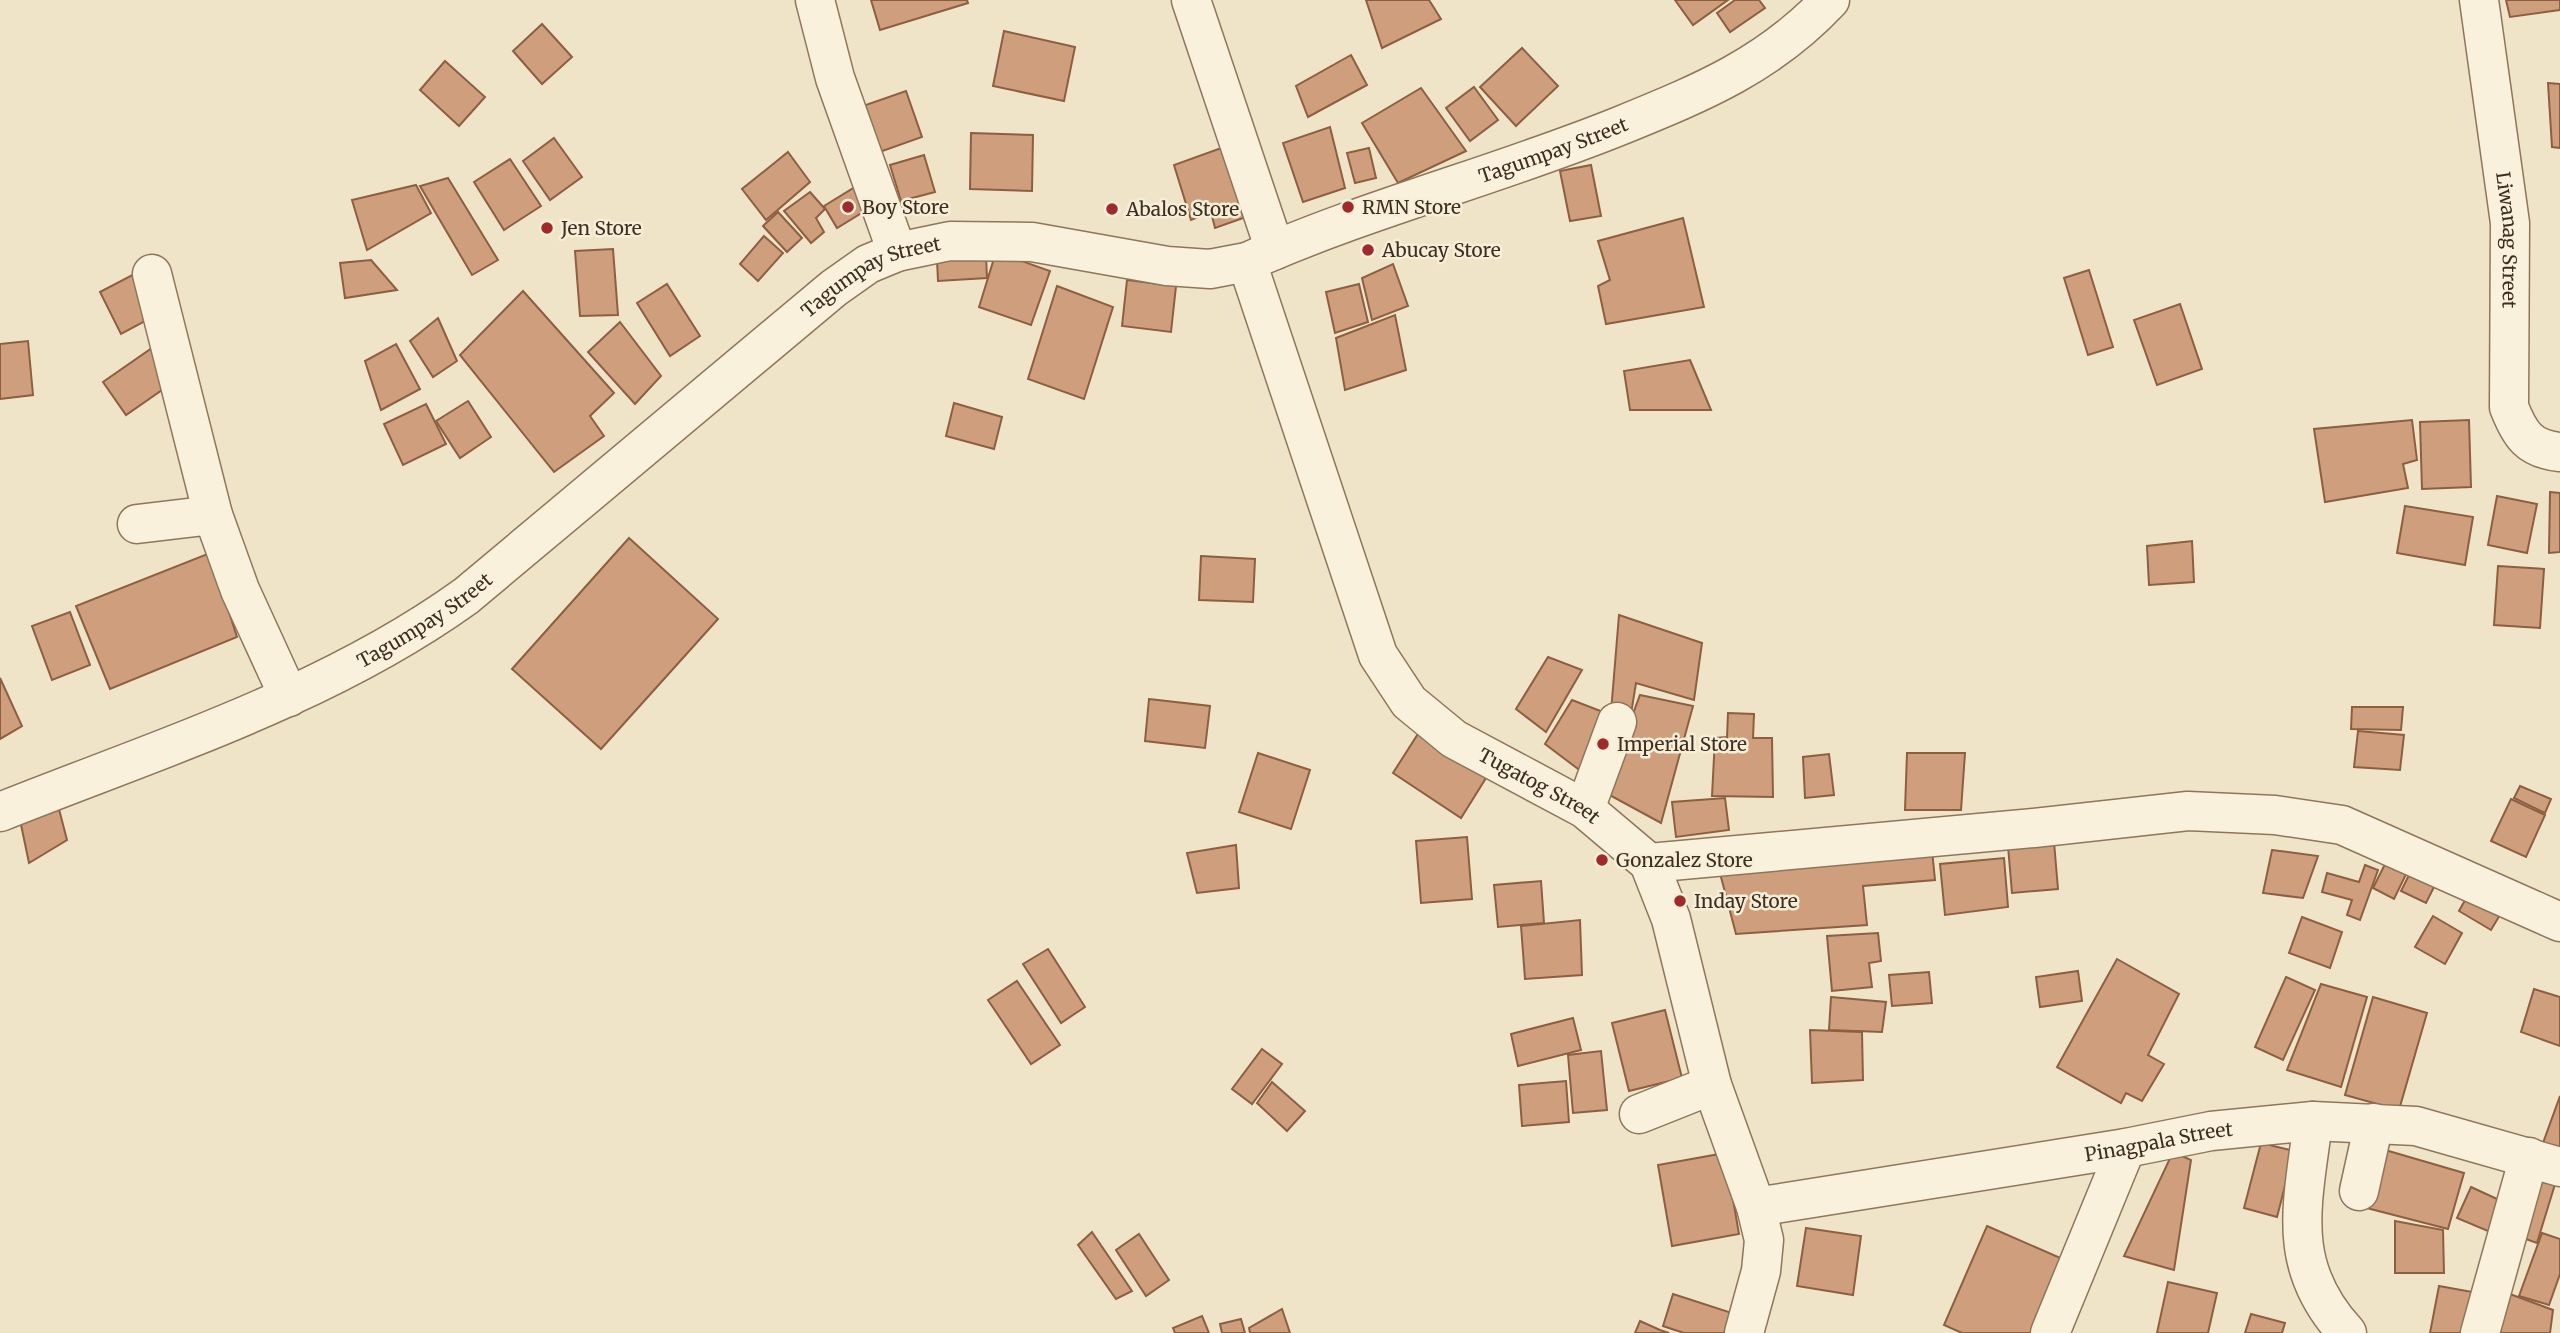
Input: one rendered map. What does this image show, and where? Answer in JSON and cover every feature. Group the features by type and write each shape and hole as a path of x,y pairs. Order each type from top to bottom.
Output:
{"street":[{"path":"815,0 835,78 897,252"},
{"name":"Tugatog Street","path":"1191,0 1261,256 1378,655 1409,702 1454,739 1585,809 1649,863 1671,919 1712,1085 1756,1207 1764,1240 1762,1261 1744,1333"},
{"name":"Tagumpay Street","path":"0,811 289,697 418,631 466,596 834,288 868,264 897,252 950,241 1032,242 1167,266 1210,269 1261,256 1588,139 1713,88 1770,54 1830,0"},
{"name":"Liwanag Street","path":"2479,0 2510,223 2510,407 2519,433 2543,450 2560,452"},
{"path":"152,274 213,515 240,590 289,697"},
{"path":"137,524 213,515"},
{"path":"1585,809 1617,722"},
{"path":"1649,863 2034,828 2188,811 2275,815 2342,825 2560,922"},
{"path":"1639,1114 1712,1085"},
{"path":"2313,1121 2300,1232 2309,1274 2328,1313 2347,1333"},
{"name":"Pinagpala Street","path":"1756,1207 2126,1148 2211,1131 2313,1121 2416,1126 2544,1162"},
{"path":"2359,1191 2374,1123"},
{"path":"2050,1333 2126,1148"},
{"path":"2480,1333 2544,1162"}],"building":[{"path":"871,0 967,0 968,3 880,30"},
{"path":"1366,0 1429,0 1441,19 1382,48"},
{"path":"1675,0 1728,0 1693,25"},
{"path":"1735,0 1759,0 1765,8 1730,32 1717,13"},
{"path":"2506,0 2560,0 2560,10 2510,17"},
{"path":"542,24 572,57 542,84 513,51"},
{"path":"1004,31 1075,47 1064,101 993,86"},
{"path":"1522,48 1558,86 1516,126 1480,87"},
{"path":"1351,55 1367,85 1308,117 1296,86"},
{"path":"445,61 485,97 459,126 420,90"},
{"path":"2548,83 2560,84 2560,148 2552,147"},
{"path":"1474,87 1498,120 1470,141 1446,108"},
{"path":"1421,88 1466,151 1398,183 1362,123"},
{"path":"906,91 922,137 874,154 857,108"},
{"path":"1330,127 1345,188 1303,202 1283,143"},
{"path":"971,133 1033,135 1032,191 970,189"},
{"path":"554,138 582,177 550,200 523,161"},
{"path":"1224,147 1252,215 1215,228 1211,212 1191,220 1174,165"},
{"path":"1369,148 1376,178 1355,183 1347,153"},
{"path":"788,152 810,182 766,220 742,189"},
{"path":"924,155 935,192 901,201 890,165"},
{"path":"510,159 541,206 504,230 474,182"},
{"path":"1591,165 1601,216 1570,221 1560,171"},
{"path":"448,178 498,260 472,275 420,186"},
{"path":"860,184 873,206 837,228 824,206"},
{"path":"416,185 431,213 367,250 352,200"},
{"path":"810,192 825,209 816,218 824,232 811,243 784,211"},
{"path":"778,212 802,238 787,252 763,226"},
{"path":"1683,218 1704,307 1606,324 1598,286 1610,280 1598,241"},
{"path":"764,236 783,253 758,281 740,264"},
{"path":"613,249 618,315 580,316 575,251"},
{"path":"996,252 1050,271 1031,325 979,307"},
{"path":"986,256 987,278 938,281 937,260"},
{"path":"371,260 397,290 345,298 340,263"},
{"path":"1393,264 1408,306 1372,320 1362,278"},
{"path":"2089,270 2113,347 2088,355 2064,278"},
{"path":"138,272 160,313 121,334 100,292"},
{"path":"1127,280 1176,286 1171,332 1122,326"},
{"path":"667,284 700,336 670,356 637,303"},
{"path":"1359,284 1368,322 1335,333 1326,292"},
{"path":"1057,286 1113,307 1084,399 1028,379"},
{"path":"523,291 614,393 590,416 604,436 554,472 460,355"},
{"path":"2180,304 2202,369 2157,385 2134,320"},
{"path":"1395,315 1406,370 1345,390 1336,338"},
{"path":"438,318 457,361 433,377 410,341"},
{"path":"620,322 661,376 635,404 588,352"},
{"path":"28,341 33,395 0,399 0,344"},
{"path":"396,344 420,389 381,410 365,361"},
{"path":"152,348 175,381 126,415 103,382"},
{"path":"1690,360 1711,410 1630,410 1624,371"},
{"path":"468,401 491,437 460,458 436,421"},
{"path":"954,403 1002,417 994,449 946,436"},
{"path":"426,404 446,444 403,465 384,424"},
{"path":"2412,420 2417,460 2403,464 2408,488 2325,502 2314,429"},
{"path":"2469,420 2471,487 2422,489 2420,422"},
{"path":"2550,492 2560,493 2560,552 2549,553"},
{"path":"2497,496 2537,504 2527,553 2488,545"},
{"path":"2405,506 2473,517 2465,565 2397,553"},
{"path":"629,538 718,619 601,749 512,669"},
{"path":"2192,541 2194,582 2149,585 2147,546"},
{"path":"210,553 237,637 110,689 76,606"},
{"path":"1201,556 1255,559 1253,602 1199,600"},
{"path":"2498,566 2544,569 2540,628 2494,625"},
{"path":"70,612 90,665 52,680 32,626"},
{"path":"1619,615 1702,643 1694,700 1636,683 1631,714 1611,712"},
{"path":"1548,657 1582,670 1546,732 1516,709"},
{"path":"0,678 22,726 0,739"},
{"path":"1640,695 1693,706 1661,823 1604,792"},
{"path":"1149,699 1210,706 1205,748 1145,741"},
{"path":"1572,700 1611,715 1586,775 1545,744"},
{"path":"2352,707 2403,707 2401,730 2351,729"},
{"path":"1728,713 1754,714 1753,738 1772,738 1773,797 1712,796 1715,738 1727,737"},
{"path":"1423,726 1491,770 1461,818 1393,773"},
{"path":"2358,731 2404,735 2400,770 2354,767"},
{"path":"1258,753 1310,770 1291,829 1239,812"},
{"path":"1907,753 1965,753 1961,810 1905,810"},
{"path":"1829,754 1834,795 1805,798 1803,757"},
{"path":"2520,786 2551,799 2545,813 2514,798"},
{"path":"1725,798 1729,830 1676,837 1672,802"},
{"path":"2511,799 2545,815 2526,857 2491,841"},
{"path":"59,809 67,840 29,863 19,815"},
{"path":"1467,837 1472,899 1421,903 1416,841"},
{"path":"1931,840 1935,880 1863,886 1867,925 1736,934 1717,862"},
{"path":"2054,842 2058,889 2012,893 2008,846"},
{"path":"1236,845 1239,888 1197,893 1187,853"},
{"path":"2272,850 2318,856 2303,898 2263,893"},
{"path":"2390,854 2411,864 2394,899 2373,888"},
{"path":"2004,858 2008,907 1945,915 1940,864"},
{"path":"2365,865 2378,870 2360,920 2347,915 2352,900 2322,892 2327,873 2359,882"},
{"path":"2414,865 2439,877 2426,903 2401,891"},
{"path":"1541,881 1544,923 1498,927 1494,885"},
{"path":"2474,884 2507,903 2491,930 2459,911"},
{"path":"2433,916 2462,933 2445,964 2415,947"},
{"path":"2302,917 2342,932 2330,968 2289,953"},
{"path":"1580,920 1582,975 1525,979 1521,926"},
{"path":"1878,933 1881,961 1869,963 1872,987 1832,991 1827,936"},
{"path":"1048,949 1085,1007 1061,1023 1023,964"},
{"path":"2117,959 2179,994 2148,1055 2164,1064 2142,1101 2126,1093 2121,1103 2057,1067"},
{"path":"2078,971 2082,1001 2040,1007 2036,977"},
{"path":"1929,972 1932,1003 1892,1006 1889,975"},
{"path":"2286,977 2315,990 2283,1060 2255,1047"},
{"path":"1017,981 1060,1045 1031,1064 988,1000"},
{"path":"2321,984 2367,997 2341,1087 2287,1070"},
{"path":"2534,989 2560,997 2560,1046 2521,1032"},
{"path":"1831,997 1886,1002 1882,1032 1829,1030"},
{"path":"2373,997 2427,1013 2399,1110 2345,1095"},
{"path":"1665,1010 1682,1078 1629,1091 1612,1023"},
{"path":"1573,1018 1581,1050 1518,1066 1511,1034"},
{"path":"1810,1030 1862,1032 1863,1080 1812,1083"},
{"path":"1262,1049 1282,1064 1252,1104 1232,1089"},
{"path":"1601,1051 1607,1110 1573,1113 1568,1055"},
{"path":"1566,1081 1569,1122 1522,1126 1519,1085"},
{"path":"1272,1082 1305,1111 1287,1131 1257,1103"},
{"path":"2560,1096 2560,1150 2543,1143"},
{"path":"2261,1143 2294,1151 2277,1217 2244,1208"},
{"path":"2375,1147 2464,1173 2448,1229 2359,1206"},
{"path":"2173,1152 2191,1160 2174,1270 2124,1256"},
{"path":"1725,1153 1739,1234 1672,1246 1658,1165"},
{"path":"2536,1175 2556,1181 2537,1243 2517,1236"},
{"path":"2471,1187 2508,1204 2495,1234 2457,1218"},
{"path":"2395,1221 2443,1230 2444,1273 2395,1273"},
{"path":"1987,1226 2065,1260 2033,1333 1962,1333 1944,1325"},
{"path":"1806,1228 1861,1236 1853,1295 1797,1286"},
{"path":"1092,1232 1132,1291 1116,1299 1078,1245"},
{"path":"2542,1233 2560,1239 2560,1274 2549,1305 2519,1296"},
{"path":"1139,1234 1169,1280 1146,1296 1116,1250"},
{"path":"2168,1282 2217,1293 2208,1333 2157,1333"},
{"path":"2439,1286 2478,1293 2472,1333 2430,1333"},
{"path":"2499,1290 2553,1310 2550,1333 2491,1333"},
{"path":"1673,1294 1732,1313 1724,1333 1684,1333 1663,1326"},
{"path":"1282,1309 1290,1333 1250,1333 1249,1328"},
{"path":"2251,1314 2285,1323 2282,1333 2245,1333"},
{"path":"1202,1316 1209,1333 1175,1333 1173,1328"},
{"path":"1241,1319 1245,1333 1222,1333 1220,1324"},
{"path":"1640,1321 1660,1330 1669,1333 1635,1333"}],"place":[{"name":"Boy Store","path":"848,207"},
{"name":"RMN Store","path":"1348,207"},
{"name":"Abalos Store","path":"1112,209"},
{"name":"Jen Store","path":"547,228"},
{"name":"Abucay Store","path":"1368,250"},
{"name":"Imperial Store","path":"1603,744"},
{"name":"Gonzalez Store","path":"1602,860"},
{"name":"Inday Store","path":"1680,901"}]}
